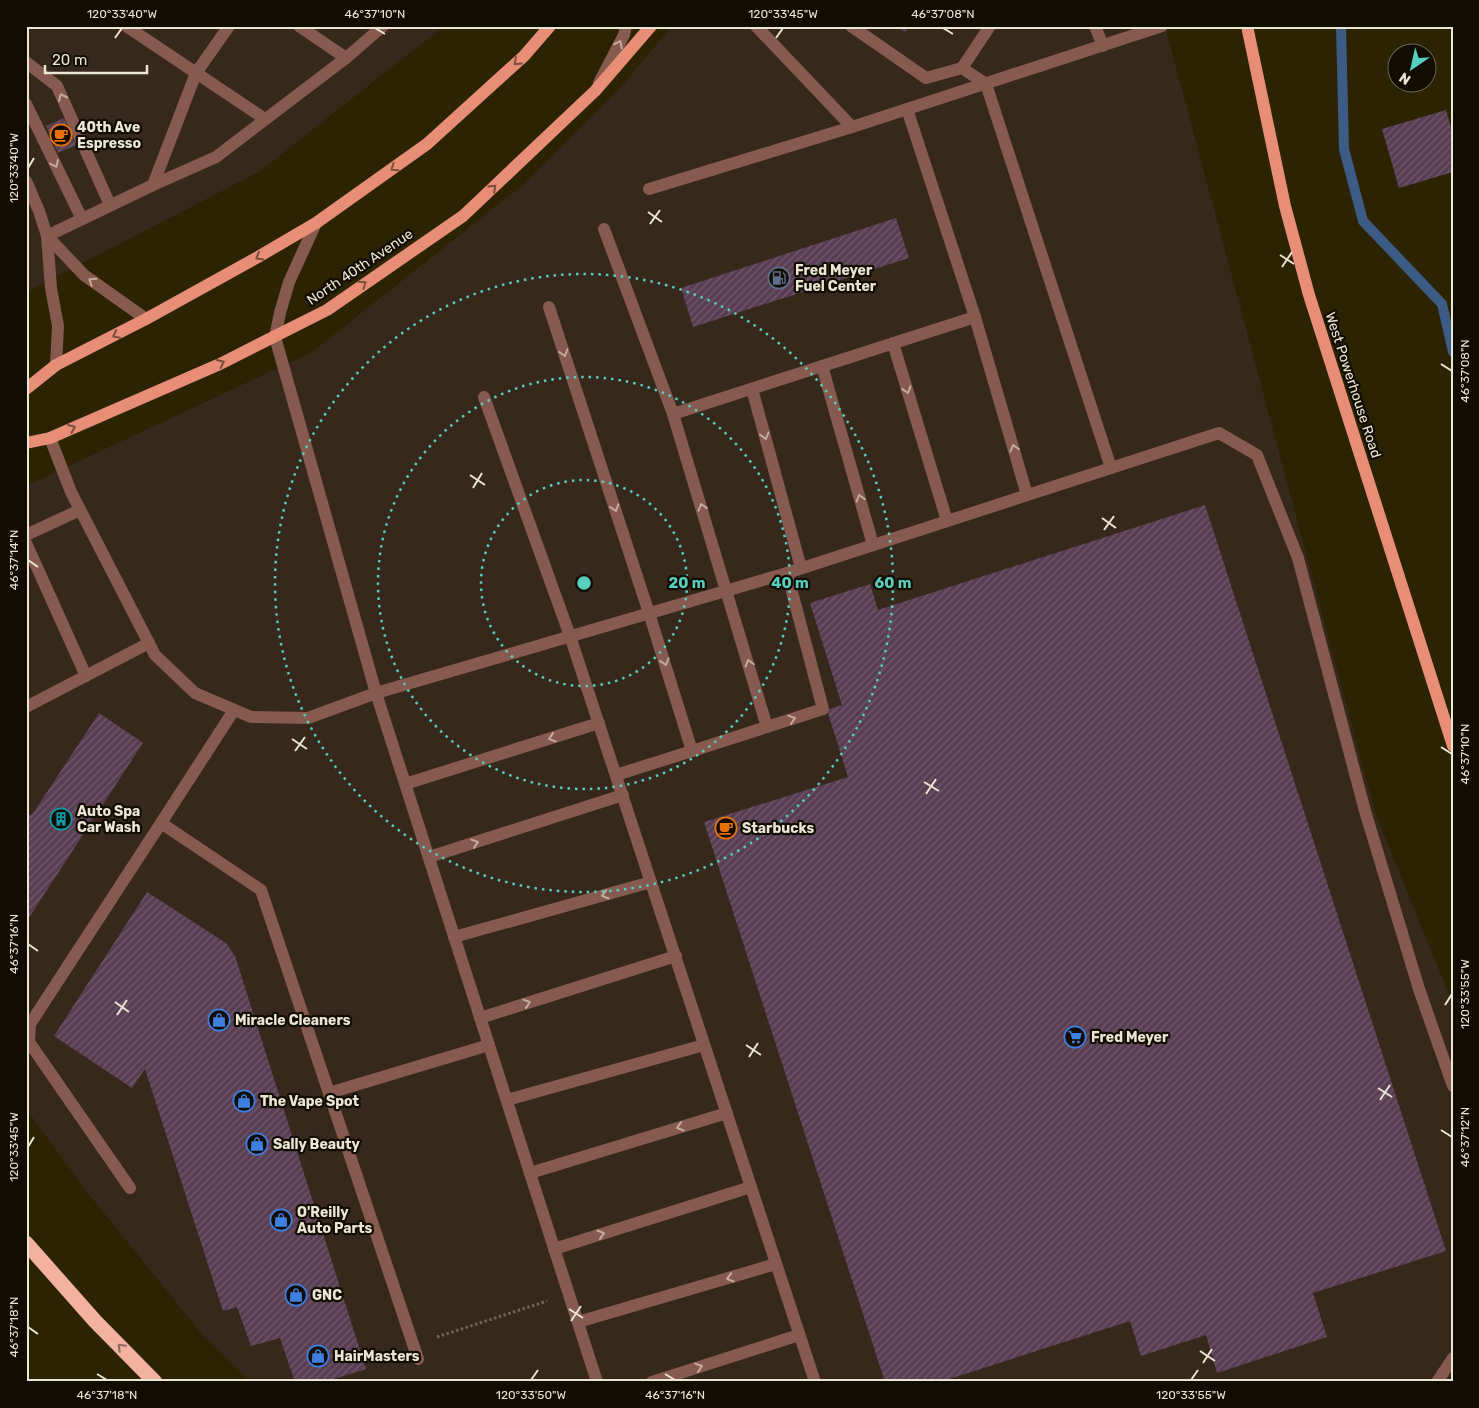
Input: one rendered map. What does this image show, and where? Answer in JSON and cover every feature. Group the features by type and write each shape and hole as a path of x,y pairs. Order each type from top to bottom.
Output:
{"highway":[{"path":"26,1243 95,1321 155,1382"}],"main road":[{"path":"26,389 56,365 146,319 316,223 427,144 524,56 550,26"},
{"name":"North 40th Avenue","path":"26,443 50,438 220,364 327,310 463,216 595,92 651,26"},
{"name":"West Powerhouse Road","path":"1247,26 1285,206 1309,295 1453,746"}],"lane":[{"path":"126,26 265,119"},
{"path":"153,185 196,73 229,26"},
{"path":"299,26 346,58"},
{"path":"48,236 110,205 216,157 346,58 383,26"},
{"path":"595,92 624,35 626,26"},
{"path":"756,26 852,127"},
{"path":"851,26 926,78 962,68 990,26"},
{"path":"1095,26 1102,46"},
{"path":"649,189 852,127 1162,26"},
{"path":"26,62 57,86 110,205"},
{"path":"962,68 986,84 1111,468"},
{"path":"26,104 82,219"},
{"path":"907,109 975,317 1027,495"},
{"path":"28,190 48,236 84,275 146,319"},
{"path":"316,223 289,282 275,337 376,693 597,1382"},
{"path":"604,228 674,414 767,727"},
{"path":"48,236 51,288 58,326 56,365"},
{"path":"549,307 692,751"},
{"path":"674,414 975,317"},
{"path":"893,343 947,521"},
{"path":"822,366 873,545"},
{"path":"752,389 801,568"},
{"path":"484,397 570,636 815,1382"},
{"path":"50,438 71,492 155,655 194,693 251,717 308,718 376,693 801,568 1219,433 1257,455 1298,558 1365,811 1419,989 1453,1086"},
{"path":"26,535 80,510"},
{"path":"26,542 86,676"},
{"path":"616,775 824,709 787,572"},
{"path":"26,707 149,643"},
{"path":"130,1188 29,1042 30,1024 234,710"},
{"path":"406,784 599,723"},
{"path":"429,858 623,795"},
{"path":"161,823 261,890 418,1359"},
{"path":"454,938 652,882"},
{"path":"480,1018 676,956"},
{"path":"329,1093 489,1045"},
{"path":"507,1100 704,1045"},
{"path":"530,1173 727,1113"},
{"path":"554,1249 751,1187"},
{"path":"578,1322 776,1264"},
{"path":"652,1382 800,1335"},
{"path":"1437,1382 1453,1358"}],"path":[{"path":"413,1345 569,1294"}],"shaded area":[{"path":"26,26 444,26 259,172 26,292"},
{"path":"672,26 1165,26 1376,815 1453,1004 1453,1382 251,1382 201,1333 87,1192 26,1109 26,486 312,352 524,184 620,88"}],"building":[{"path":"896,26 909,26 905,32"},
{"path":"1446,110 1453,134 1453,172 1399,188 1382,129"},
{"name":"40th Ave Espresso","path":"64,118 76,145 58,153 46,126"},
{"path":"896,218 909,258 693,327 681,288"},
{"name":"Fred Meyer","path":"1205,505 1446,1251 1313,1293 1327,1337 1217,1373 1206,1335 1141,1356 1130,1321 940,1382 885,1382 704,822 848,777 827,710 842,705 810,603 870,584 878,610"},
{"name":"Auto Spa Car Wash","path":"99,713 143,743 26,922 26,813 32,815"},
{"path":"147,892 226,943 235,956 366,1369 324,1382 295,1382 280,1338 251,1346 237,1307 223,1311 145,1069 132,1088 54,1036"}],"waterway":[{"path":"1341,26 1344,149 1363,221 1442,304 1453,352"}],"place":[{"name":"40th Ave Espresso","path":"61,135"},
{"name":"Fred Meyer Fuel Center","path":"779,278"},
{"name":"Auto Spa Car Wash","path":"61,819"},
{"name":"Starbucks","path":"726,828"},
{"name":"Miracle Cleaners","path":"219,1020"},
{"name":"Fred Meyer","path":"1075,1037"},
{"name":"The Vape Spot","path":"244,1101"},
{"name":"Sally Beauty","path":"257,1144"},
{"name":"O'Reilly Auto Parts","path":"281,1220"},
{"name":"GNC","path":"296,1295"},
{"name":"HairMasters","path":"318,1356"}]}
